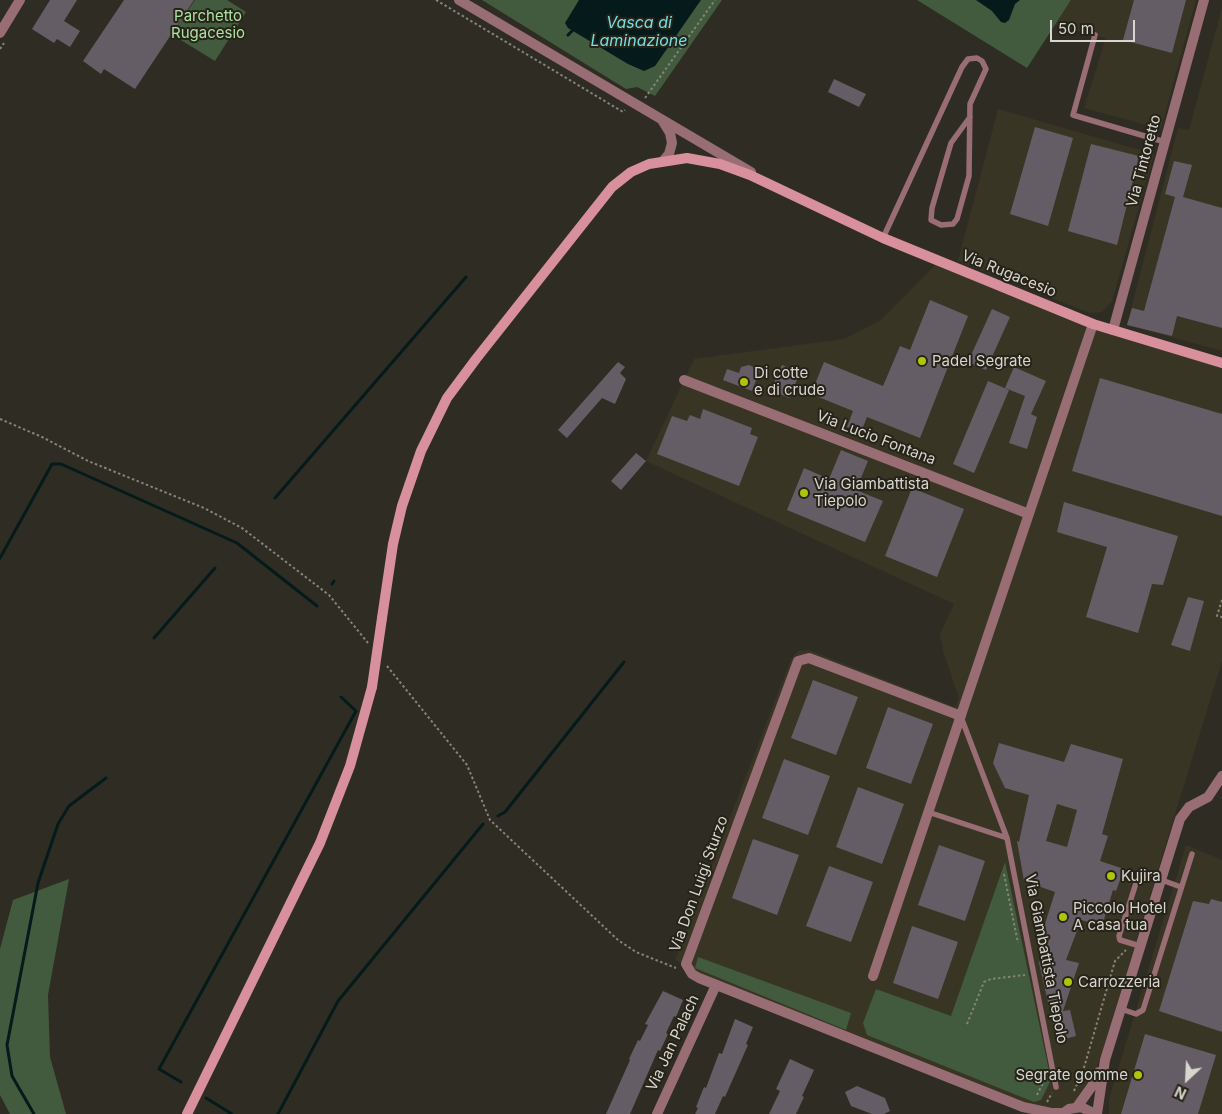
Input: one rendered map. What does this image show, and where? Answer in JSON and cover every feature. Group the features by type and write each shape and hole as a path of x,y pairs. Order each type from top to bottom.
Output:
{"main road":[{"name":"Via Rugacesio","path":"187,1114 320,843 350,766 372,686 393,544 402,506 421,450 447,398 476,359 612,187 637,168 668,155 713,161 750,175 883,238 1093,324 1222,363"}],"street":[{"path":"1,28 20,0"},
{"path":"459,0 792,195"},
{"name":"Via Tintoretto","path":"1113,330 1204,0"},
{"path":"658,117 671,139 668,155"},
{"path":"873,976 1093,324"},
{"name":"Via Lucio Fontana","path":"684,380 1029,514"},
{"name":"Via Don Luigi Sturzo","path":"961,716 809,658 798,661 687,960 688,968 692,974 716,985 1023,1107 1051,1113 1063,1113"},
{"path":"1077,1107 1088,1109 1096,1114 1105,1060 1180,819 1189,807 1208,797 1222,776"},
{"name":"Via Jan Palach","path":"657,1114 716,985"},
{"path":"1063,1113 1077,1107 1092,1086 1105,1060"},
{"name":"Via Don Luigi Sturzo","path":"1023,1107 1034,1114"}],"lane":[{"path":"1095,35 1073,115 1164,142"},
{"path":"883,238 962,67 968,59 977,58 984,63 986,69 971,100 969,176 955,222 941,225 931,220 932,208 951,144 970,117"},
{"name":"Via Giambattista Tiepolo","path":"961,716 1007,838 1056,1087"},
{"path":"928,812 1007,838"},
{"path":"1121,1009 1136,1014 1143,1010 1192,854"},
{"path":"1140,946 1120,940 1119,936 1138,877 1145,874 1181,887"}],"path":[{"path":"436,0 623,112 626,108"},
{"path":"639,106 663,76 715,0"},
{"path":"0,419 42,437 88,461 204,508 242,528 329,595 369,645"},
{"path":"1222,600 1217,616 1222,618"},
{"path":"381,659 467,765 490,820 559,887 627,947 692,974"},
{"path":"1071,1097 1083,1071 1115,960 1128,949 1130,943"},
{"path":"968,1024 984,982 991,979 1034,973"},
{"path":"1055,1105 1046,1104 1056,1087"}],"shaded area":[{"path":"1071,0 1196,0 1161,129 1084,108 1106,38 1054,25"},
{"path":"1222,8 1222,351 1127,325 1178,128 1189,130"},
{"path":"998,109 1154,154 1112,301 1102,312 1090,313 958,261"},
{"path":"935,265 1083,325 1222,368 1222,661 1101,1056 1091,1083 1082,1097 1062,1109 1024,1105 696,974 692,967 675,960 791,659 798,651 809,650 955,707 959,698 943,651 940,634 954,604 646,461 694,359 844,339 881,320"},
{"path":"1186,845 1222,860 1222,1114 1109,1114 1109,1099"}],"green space":[{"name":"Parchetto Rugacesio","path":"195,0 227,0 246,12 215,61 171,34"},
{"path":"482,0 722,0 655,96 637,87 626,89"},
{"path":"917,0 1071,0 1027,68"},
{"path":"1005,862 1051,1080 1041,1100 1034,1102 867,1035 863,1023 876,989 951,1016"},
{"path":"69,879 48,995 50,1057 66,1114 10,1114 0,1095 0,949 13,900"},
{"path":"698,957 851,1013 846,1030 695,968"}],"water":[{"name":"Vasca di Laminazione","path":"579,0 701,0 655,66 644,71 628,64 568,28 565,23"},
{"path":"976,0 1020,0 1015,4 1009,20 1005,23 1001,22 992,11"}],"building":[{"path":"50,0 77,0 64,21 80,31 70,47 57,39 54,43 32,29"},
{"path":"124,0 194,0 135,89 104,69 101,74 83,61"},
{"path":"1134,0 1186,0 1172,53 1123,40"},
{"path":"834,79 866,94 859,107 828,92"},
{"path":"1035,127 1073,138 1048,226 1010,214"},
{"path":"1091,144 1139,156 1117,245 1068,231"},
{"path":"1174,161 1192,165 1183,197 1222,208 1222,328 1177,316 1172,336 1127,325 1132,308 1144,311 1175,197 1165,194"},
{"path":"930,300 968,316 920,438 867,417 861,432 847,427 853,411 811,394 824,362 883,386 900,346 910,350"},
{"path":"992,309 1010,317 986,370 968,362"},
{"path":"618,362 625,367 620,373 626,379 615,404 602,398 567,438 558,430"},
{"path":"749,365 760,370 752,391 723,380 727,369 739,373 741,367"},
{"path":"782,365 800,373 789,398 771,390"},
{"path":"1014,367 1046,381 1031,414 1037,417 1027,449 1009,443 1025,396 1005,388"},
{"path":"1100,378 1222,414 1222,516 1072,471"},
{"path":"988,381 1009,390 974,473 953,464"},
{"path":"703,409 752,428 750,434 758,437 739,486 657,454 672,416 687,421 690,415 700,419"},
{"path":"841,450 868,461 856,490 883,501 865,542 787,510 804,468 829,479"},
{"path":"636,453 646,461 621,490 611,481"},
{"path":"912,488 964,509 937,577 885,556"},
{"path":"1064,502 1178,536 1163,585 1152,584 1138,633 1086,617 1107,547 1057,532"},
{"path":"1188,597 1204,601 1190,651 1171,645"},
{"path":"813,680 858,697 836,755 791,738"},
{"path":"888,707 933,724 911,784 866,768"},
{"path":"999,743 1064,762 1071,744 1123,759 1102,834 1108,836 1100,861 1124,869 1116,891 1113,890 1102,926 1081,920 1066,960 1079,963 1063,1011 1070,1010 1076,1036 1057,1041 1039,963 1049,939 1041,937 1055,892 1024,881 1017,841 1019,842 1029,795 1005,788 993,763","holes":["1057,804 1077,810 1067,847 1046,841"]},
{"path":"784,759 830,776 808,835 762,818"},
{"path":"858,787 904,804 882,864 836,847"},
{"path":"753,839 799,855 777,915 732,898"},
{"path":"939,845 985,861 965,921 918,905"},
{"path":"829,866 873,882 851,942 806,926"},
{"path":"1211,899 1222,902 1222,1032 1159,1011 1193,901 1209,904"},
{"path":"912,926 958,942 938,999 893,983"},
{"path":"663,991 683,1000 676,1017 674,1016 666,1033 668,1034 660,1051 658,1050 630,1114 606,1114 629,1059 648,1025 645,1024"},
{"path":"735,1019 753,1027 746,1044 748,1045 725,1097 723,1096 715,1114 695,1114 704,1087 706,1088 719,1053 722,1054"},
{"path":"1145,1034 1216,1055 1198,1114 1121,1114"},
{"path":"790,1059 814,1070 802,1096 804,1097 796,1114 769,1114 780,1091 776,1089"},
{"path":"857,1086 885,1098 890,1111 884,1114 872,1114 851,1106 845,1092"}],"waterway":[{"path":"568,35 572,31"},
{"path":"275,498 466,277"},
{"path":"0,558 52,464 61,464 237,543 317,606"},
{"path":"154,638 215,568"},
{"path":"498,816 505,812 624,662"},
{"path":"181,1082 159,1069 356,711 341,697"},
{"path":"34,1114 12,1076 7,1045 38,883 58,824 69,806 106,778"},
{"path":"278,1114 338,1001 483,824"},
{"path":"206,1098 232,1114"}],"place":[{"name":"Padel Segrate","path":"922,361"},
{"name":"Di cotte e di crude","path":"744,382"},
{"name":"Via Giambattista Tiepolo","path":"804,493"},
{"name":"Kujira","path":"1111,876"},
{"name":"Piccolo Hotel A casa tua","path":"1063,917"},
{"name":"Carrozzeria","path":"1068,982"},
{"name":"Segrate gomme","path":"1138,1075"}]}
